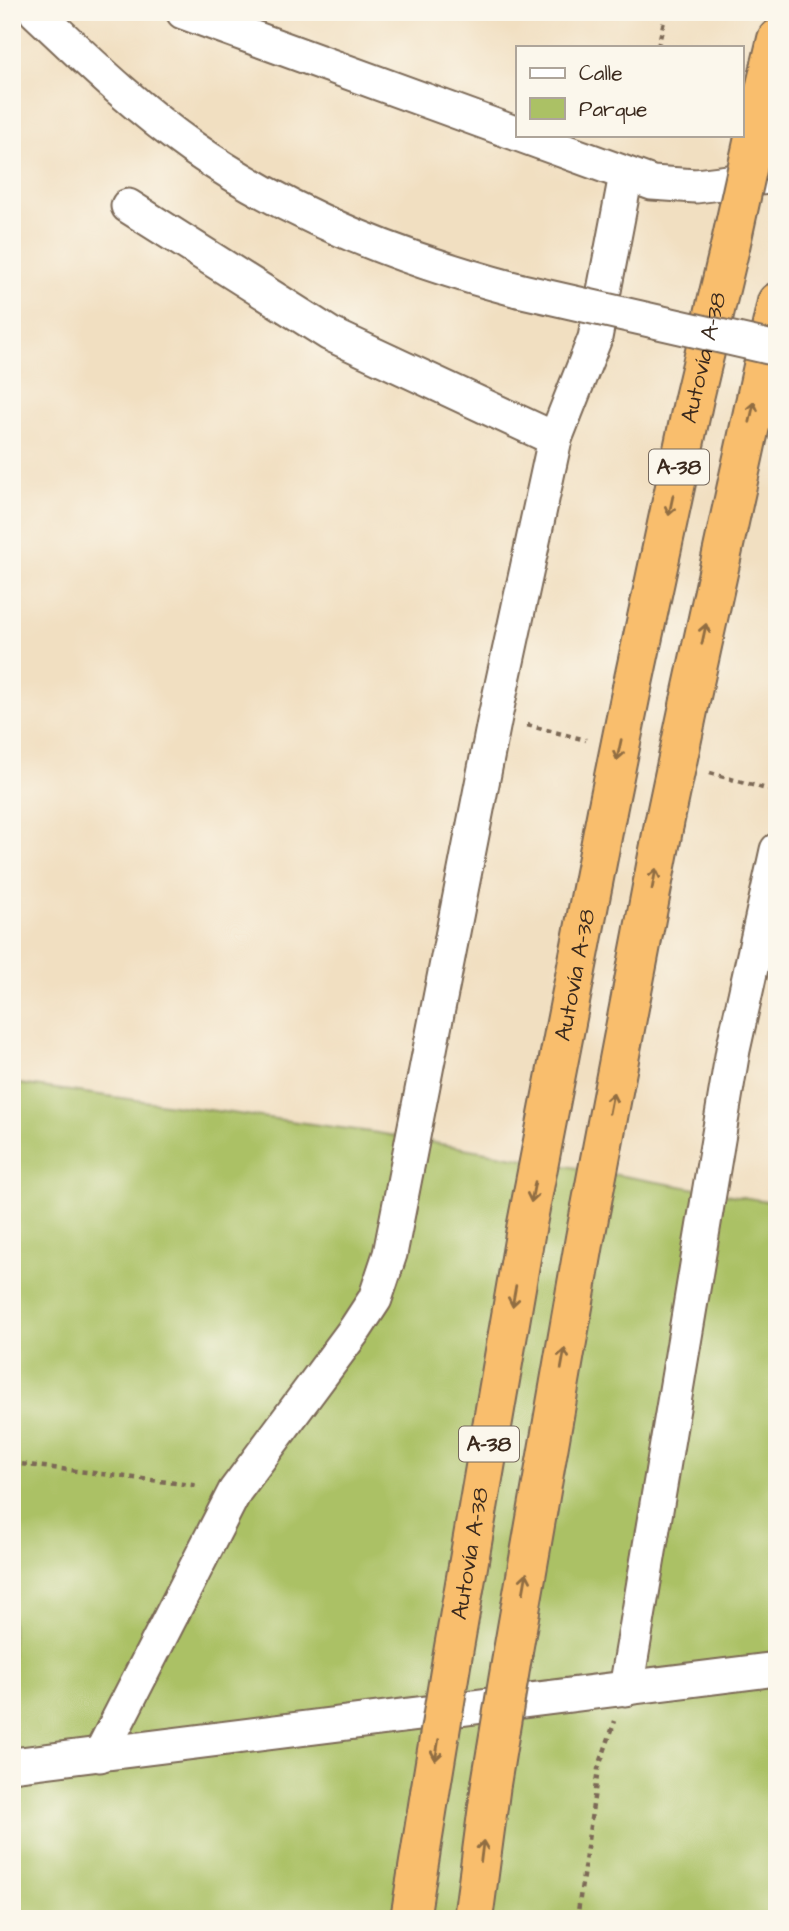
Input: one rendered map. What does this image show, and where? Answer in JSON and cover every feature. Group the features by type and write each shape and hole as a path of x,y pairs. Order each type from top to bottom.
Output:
{"highway":[{"name":"Autovía A-38","path":"410,1919 526,1229 607,811 694,398 777,39"},
{"name":"A-38","path":"473,1919 491,1784 584,1238 664,824 777,302"}],"street":[{"path":"36,12 126,96 194,149 285,202 389,250 518,290 777,349"},
{"path":"188,13 516,134"},
{"path":"521,136 652,183 687,186 777,176"},
{"path":"100,1755 236,1491 375,1299 390,1254 495,717 555,439 595,338 626,175"},
{"path":"128,206 330,334 555,439"},
{"path":"626,1689 733,1050 777,850"},
{"path":"12,1765 777,1669"}],"path":[{"path":"657,46 666,12"},
{"path":"12,1463 236,1491"},
{"path":"577,1919 598,1769 626,1689"}],"green space":[{"path":"12,1083 378,1133 777,1203 777,1919 12,1919"}]}
